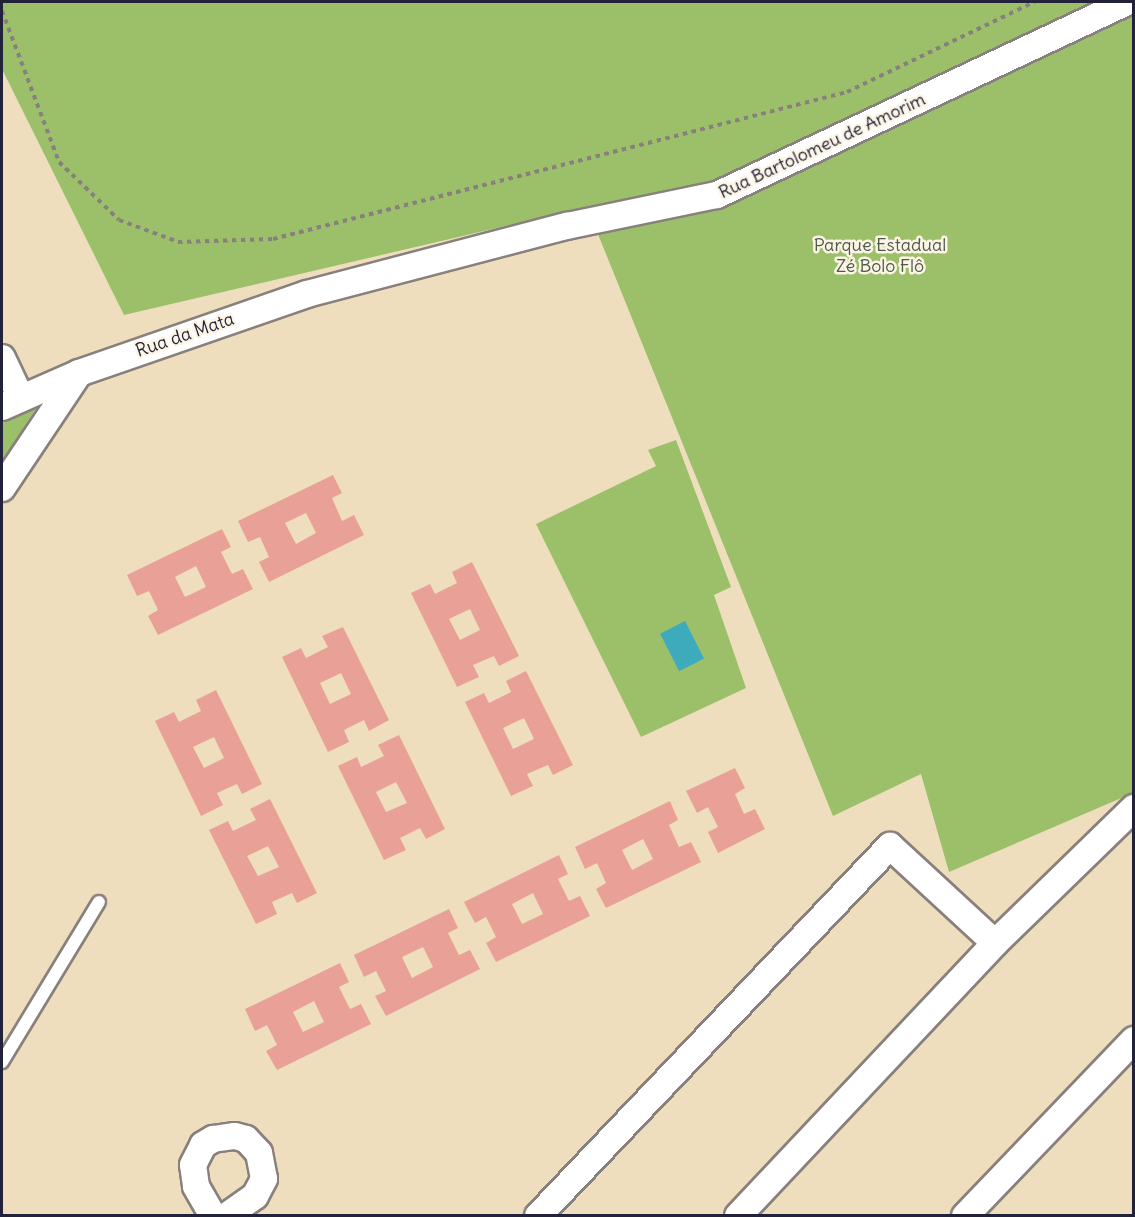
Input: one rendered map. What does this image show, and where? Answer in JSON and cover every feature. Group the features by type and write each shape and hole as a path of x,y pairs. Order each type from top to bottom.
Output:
{"street":[{"name":"Rua Bartolomeu de Amorim","path":"395,270 567,226 717,195 1128,2"},
{"name":"Rua da Mata","path":"2,358 11,402 79,372 307,294 395,270"},
{"path":"2,488 79,372"},
{"path":"738,1215 995,943 1134,808"},
{"path":"538,1215 890,846 995,943"},
{"path":"964,1215 1134,1040"},
{"path":"213,1215 196,1186 193,1165 203,1145 213,1139 235,1136 246,1140 259,1153 264,1179 255,1196 226,1215"}],"lane":[{"path":"2,1062 99,902"}],"path":[{"path":"2,11 59,162 119,220 178,242 273,239 847,92 1034,2"}],"green space":[{"name":"Parque Estadual Zé Bolo Flô","path":"2,2 1133,2 1133,793 949,872 921,774 833,816 587,207 124,315 2,69"},
{"path":"40,402 2,462 2,421"},
{"path":"676,440 731,587 714,595 746,688 641,737 536,524 656,466 648,450"}],"water":[{"path":"685,621 704,658 679,671 660,634"}],"building":[{"path":"333,475 342,493 332,498 342,521 354,515 364,535 269,582 259,562 269,557 260,537 248,542 238,521","holes":["306,513 316,533 296,544 285,523"]},
{"path":"222,529 231,547 221,552 232,574 243,569 253,589 158,635 148,616 158,610 149,591 137,596 127,575","holes":["196,566 206,587 185,597 175,577"]},
{"path":"472,562 519,656 499,666 494,656 473,665 479,677 457,687 411,593 430,584 435,594 457,583 452,572","holes":["470,609 480,630 460,640 449,619"]},
{"path":"343,627 389,720 369,731 364,720 344,730 349,742 328,752 282,657 301,648 306,658 328,647 322,636","holes":["341,673 351,694 330,704 320,683"]},
{"path":"526,671 573,765 553,775 548,765 527,774 533,786 511,796 465,702 484,693 489,703 511,692 506,681","holes":["524,718 534,739 513,749 503,728"]},
{"path":"216,690 262,784 242,794 237,784 217,793 223,805 201,816 155,721 174,712 179,722 201,711 196,700","holes":["214,737 224,758 204,768 193,747"]},
{"path":"399,735 445,829 426,839 420,828 400,838 406,850 384,860 338,766 357,757 361,767 384,756 378,745","holes":["396,782 407,803 386,812 376,792"]},
{"path":"735,768 745,788 735,794 744,814 755,809 765,829 718,853 708,832 718,827 708,807 697,813 686,791"},
{"path":"270,799 317,893 297,903 292,893 272,902 277,914 256,924 209,830 228,821 233,831 256,820 250,809","holes":["268,846 279,867 258,876 247,856"]},
{"path":"670,801 678,820 669,825 679,847 691,842 701,862 606,908 596,889 606,883 597,863 585,869 575,847","holes":["643,839 653,859 632,870 622,850"]},
{"path":"559,855 568,874 558,879 569,901 580,896 590,916 496,962 486,943 496,937 486,917 475,923 464,902","holes":["533,893 543,914 522,924 512,904"]},
{"path":"449,909 458,928 448,933 459,955 470,950 480,969 386,1016 375,996 386,991 376,971 364,977 354,955","holes":["423,947 433,967 412,978 402,957"]},
{"path":"340,963 349,982 339,987 350,1009 361,1004 371,1024 277,1070 266,1051 277,1045 267,1025 255,1031 245,1009","holes":["314,1001 324,1022 303,1032 293,1012"]}]}
